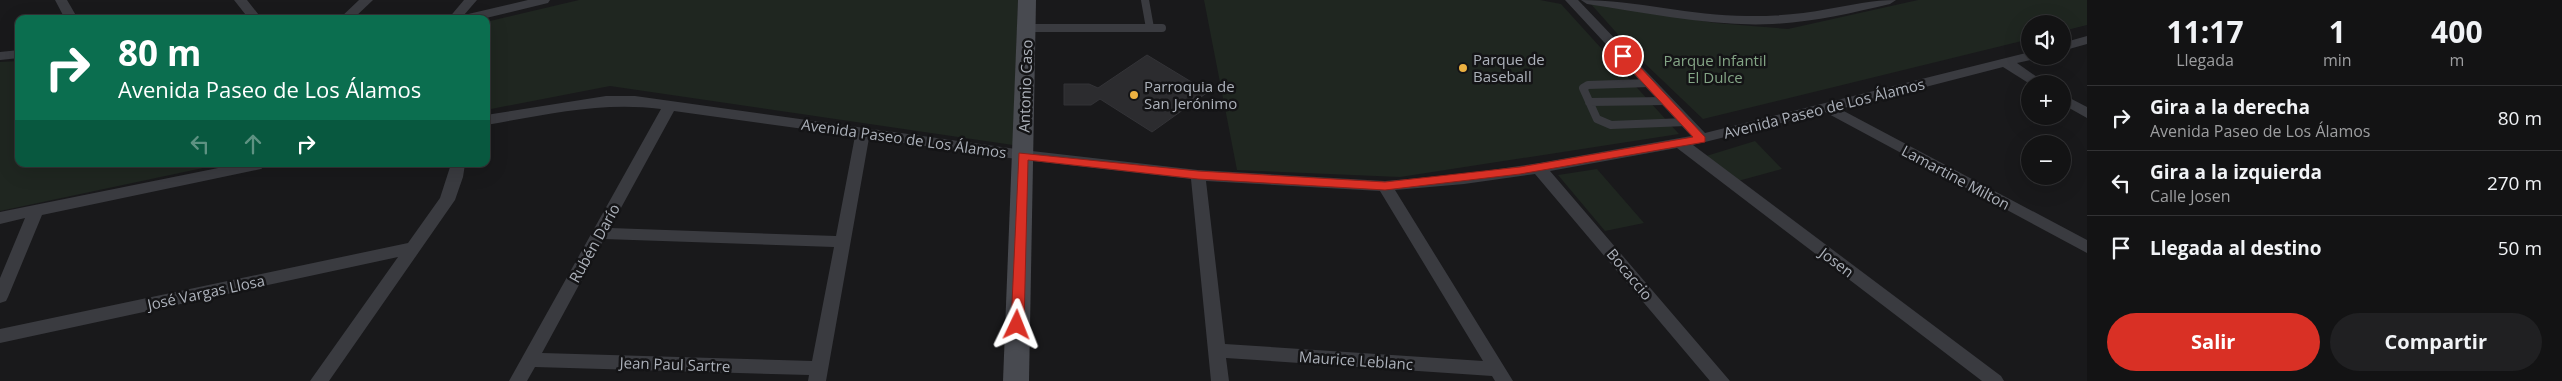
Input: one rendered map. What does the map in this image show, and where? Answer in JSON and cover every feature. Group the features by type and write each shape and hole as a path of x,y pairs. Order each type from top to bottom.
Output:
{"street":[{"path":"61,0 70,15"},
{"path":"240,0 253,15"},
{"path":"350,15 367,0"},
{"path":"458,15 471,0"},
{"path":"482,15 544,0"},
{"name":"Antonio Caso","path":"1016,381 1027,0"},
{"path":"1571,0 1702,139"},
{"path":"1587,0 1696,15 1771,20 1798,18 1890,0"},
{"path":"2071,44 2087,40"},
{"path":"0,56 15,54"},
{"name":"Avenida Paseo de Los Álamos","path":"490,119 606,101 635,101 1023,155 1198,175 1385,186 1464,179 1539,168 1702,139 2021,58"},
{"path":"2006,62 2026,75"},
{"path":"2071,103 2087,113"},
{"name":"Rubén Darío","path":"518,381 670,106"},
{"name":"Lamartine Milton","path":"1826,107 2087,247"},
{"path":"819,374 863,132"},
{"name":"Josen","path":"1680,143 1996,381"},
{"path":"0,218 247,167"},
{"path":"319,381 447,200 457,167"},
{"name":"Bocaccio","path":"1539,168 1721,381"},
{"path":"1198,175 1215,350 1220,381"},
{"path":"1385,186 1500,375"},
{"path":"0,297 36,211"},
{"path":"600,233 843,242"},
{"name":"José Vargas Llosa","path":"0,336 413,248"},
{"name":"Maurice Leblanc","path":"1215,350 1500,375"},
{"name":"Jean Paul Sartre","path":"530,360 819,374"}],"lane":[{"path":"1145,0 1150,28"},
{"path":"1026,28 1162,28"},
{"path":"1649,83 1584,85 1583,88 1597,119 1611,125 1686,122"},
{"path":"1590,102 1666,101"}],"green space":[{"path":"579,0 1018,0 1013,145 610,86 490,109 490,21"},
{"path":"1204,0 1540,0 1561,4 1679,134 1400,177 1237,170"},
{"name":"Parque Infantil El Dulce","path":"1918,0 2087,0 2087,25 2071,29 2071,15 2021,15 2021,41 1703,119 1638,57 1590,3 1715,23 1788,29"},
{"path":"15,61 15,167 208,167 0,211 0,62"},
{"path":"1755,141 1782,169 1738,181 1703,157"},
{"path":"1597,169 1644,223 1605,231 1558,175"}],"building":[{"name":"Parroquia de San Jerónimo","path":"1147,55 1208,92 1152,132 1100,99 1091,105 1064,105 1064,84 1089,84 1098,88"}],"place":[{"name":"Parque de Baseball","path":"1463,68"},
{"name":"Parroquia de San Jerónimo","path":"1134,95"}],"route":[{"path":"1017,325 1023,155 1198,175 1385,186 1464,179 1702,139 1623,56"}]}
